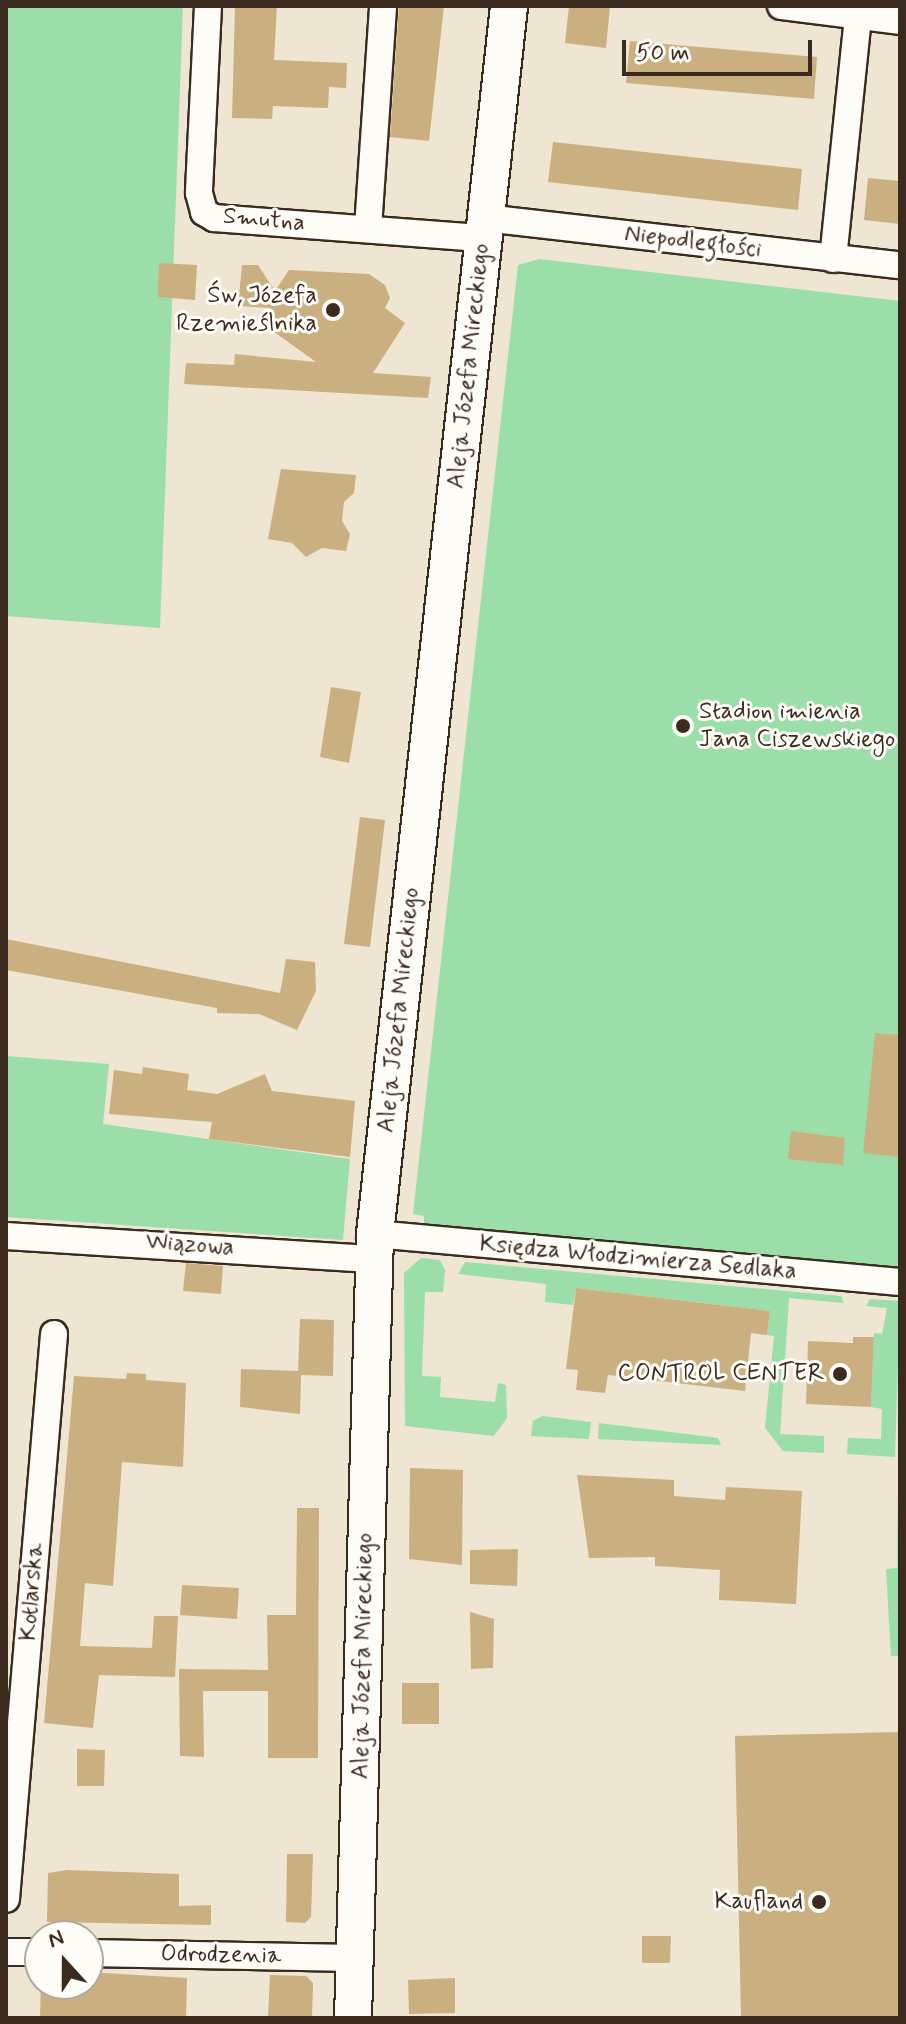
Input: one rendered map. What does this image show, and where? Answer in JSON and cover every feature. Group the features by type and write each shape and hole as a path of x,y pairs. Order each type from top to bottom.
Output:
{"street":[{"name":"Smutna","path":"208,6 199,193 204,212 214,218 368,228 484,228"},
{"path":"368,228 383,6"},
{"name":"Aleja Józefa Mireckiego","path":"353,2018 375,1247 509,6"},
{"path":"781,6 858,11 900,21"},
{"path":"833,259 858,11"},
{"name":"Niepodległości","path":"484,228 900,265"},
{"name":"Wiązowa","path":"6,1236 375,1247"},
{"name":"Księdza Włodzimierza Sedlaka","path":"375,1247 900,1282"},
{"name":"Kotlarska","path":"6,1899 19,1597 54,1334"},
{"name":"Odrodzenia","path":"104,1953 354,1958"}],"green space":[{"path":"6,6 183,6 160,628 6,616"},
{"name":"Stadion imienia Jana Ciszewskiego","path":"539,259 900,301 900,1271 424,1228 424,1216 413,1214 518,265"},
{"path":"6,1056 109,1064 103,1124 350,1159 343,1240 6,1217"},
{"path":"421,1258 440,1260 445,1270 443,1292 425,1292 422,1376 441,1377 440,1397 495,1402 498,1383 506,1385 507,1418 494,1436 405,1426 404,1273"},
{"path":"465,1262 841,1296 844,1303 789,1298 780,1434 824,1436 824,1453 783,1451 765,1428 774,1336 767,1335 770,1311 576,1288 573,1305 545,1302 546,1284 458,1274"},
{"path":"870,1299 900,1301 895,1457 847,1454 848,1438 881,1439 882,1409 871,1407 874,1333 882,1334 887,1308 866,1306"},
{"path":"542,1416 591,1422 589,1439 531,1436 533,1421"},
{"path":"599,1423 718,1438 721,1445 598,1439"},
{"path":"897,1490 900,1656 891,1656 886,1569 897,1568"}],"building":[{"path":"235,6 277,6 274,60 347,63 346,88 329,87 328,108 273,106 272,119 232,118"},
{"path":"399,6 444,6 429,141 390,137"},
{"path":"569,6 610,6 606,48 565,43"},
{"path":"630,41 817,57 814,99 626,83"},
{"path":"553,142 802,169 798,210 548,182"},
{"path":"868,178 900,181 900,224 864,220"},
{"path":"159,263 197,265 195,300 158,297"},
{"path":"242,265 258,265 275,291 289,270 369,274 385,285 390,298 385,308 405,323 373,373 431,377 428,398 184,384 186,363 234,365 235,354 316,362 263,324 271,308 238,306"},
{"path":"281,469 356,475 354,493 344,502 342,521 350,534 346,551 322,548 306,557 292,543 268,539"},
{"path":"331,687 361,692 349,763 320,757"},
{"path":"360,817 385,820 370,947 344,944"},
{"path":"6,939 280,993 286,959 315,962 316,991 297,1030 259,1014 217,1013 217,1008 6,970"},
{"path":"875,1033 900,1035 900,1157 863,1153"},
{"path":"143,1067 189,1074 187,1090 217,1094 265,1074 272,1091 355,1101 350,1157 209,1139 212,1122 109,1114 114,1070 142,1074"},
{"path":"791,1131 845,1138 843,1165 788,1159"},
{"path":"186,1263 223,1266 221,1294 183,1291"},
{"path":"576,1288 770,1311 767,1335 751,1333 745,1391 608,1375 605,1393 576,1390 578,1370 566,1369"},
{"path":"300,1319 334,1320 333,1376 301,1375 300,1414 240,1407 241,1369 298,1371"},
{"name":"CONTROL CENTER","path":"853,1337 874,1337 871,1407 806,1404 808,1341 853,1343"},
{"path":"127,1373 146,1374 146,1380 186,1383 183,1467 122,1462 113,1586 85,1583 80,1646 152,1648 154,1616 178,1616 175,1677 99,1675 93,1728 44,1723 74,1376 126,1379"},
{"path":"410,1468 463,1470 462,1565 409,1559"},
{"path":"577,1475 674,1480 674,1496 725,1500 726,1487 802,1491 796,1604 719,1600 720,1570 655,1566 655,1557 589,1558"},
{"path":"297,1508 319,1508 318,1758 268,1758 268,1691 203,1691 204,1757 180,1756 179,1669 268,1670 267,1615 296,1615"},
{"path":"518,1549 517,1586 470,1584 470,1550"},
{"path":"182,1585 239,1588 237,1619 180,1615"},
{"path":"470,1612 494,1619 493,1668 471,1669"},
{"path":"402,1683 439,1683 439,1724 402,1724"},
{"name":"Kaufland","path":"900,1732 900,2018 741,2018 735,1736"},
{"path":"77,1749 105,1750 104,1786 77,1786"},
{"path":"287,1854 313,1854 311,1917 305,1923 286,1922"},
{"path":"67,1870 179,1874 179,1906 211,1905 211,1925 47,1920 48,1873"},
{"path":"642,1936 671,1936 670,1963 642,1963"},
{"path":"104,1973 187,1978 186,2018 40,2016 40,2000 104,2000"},
{"path":"270,1975 306,1976 313,1983 312,2018 268,2018"},
{"path":"455,1978 455,2013 409,2014 408,1980"}],"place":[{"name":"Św, Józefa Rzemieślnika","path":"333,310"},
{"name":"Stadion imienia Jana Ciszewskiego","path":"683,726"},
{"name":"CONTROL CENTER","path":"840,1374"},
{"name":"Kaufland","path":"819,1902"}]}
